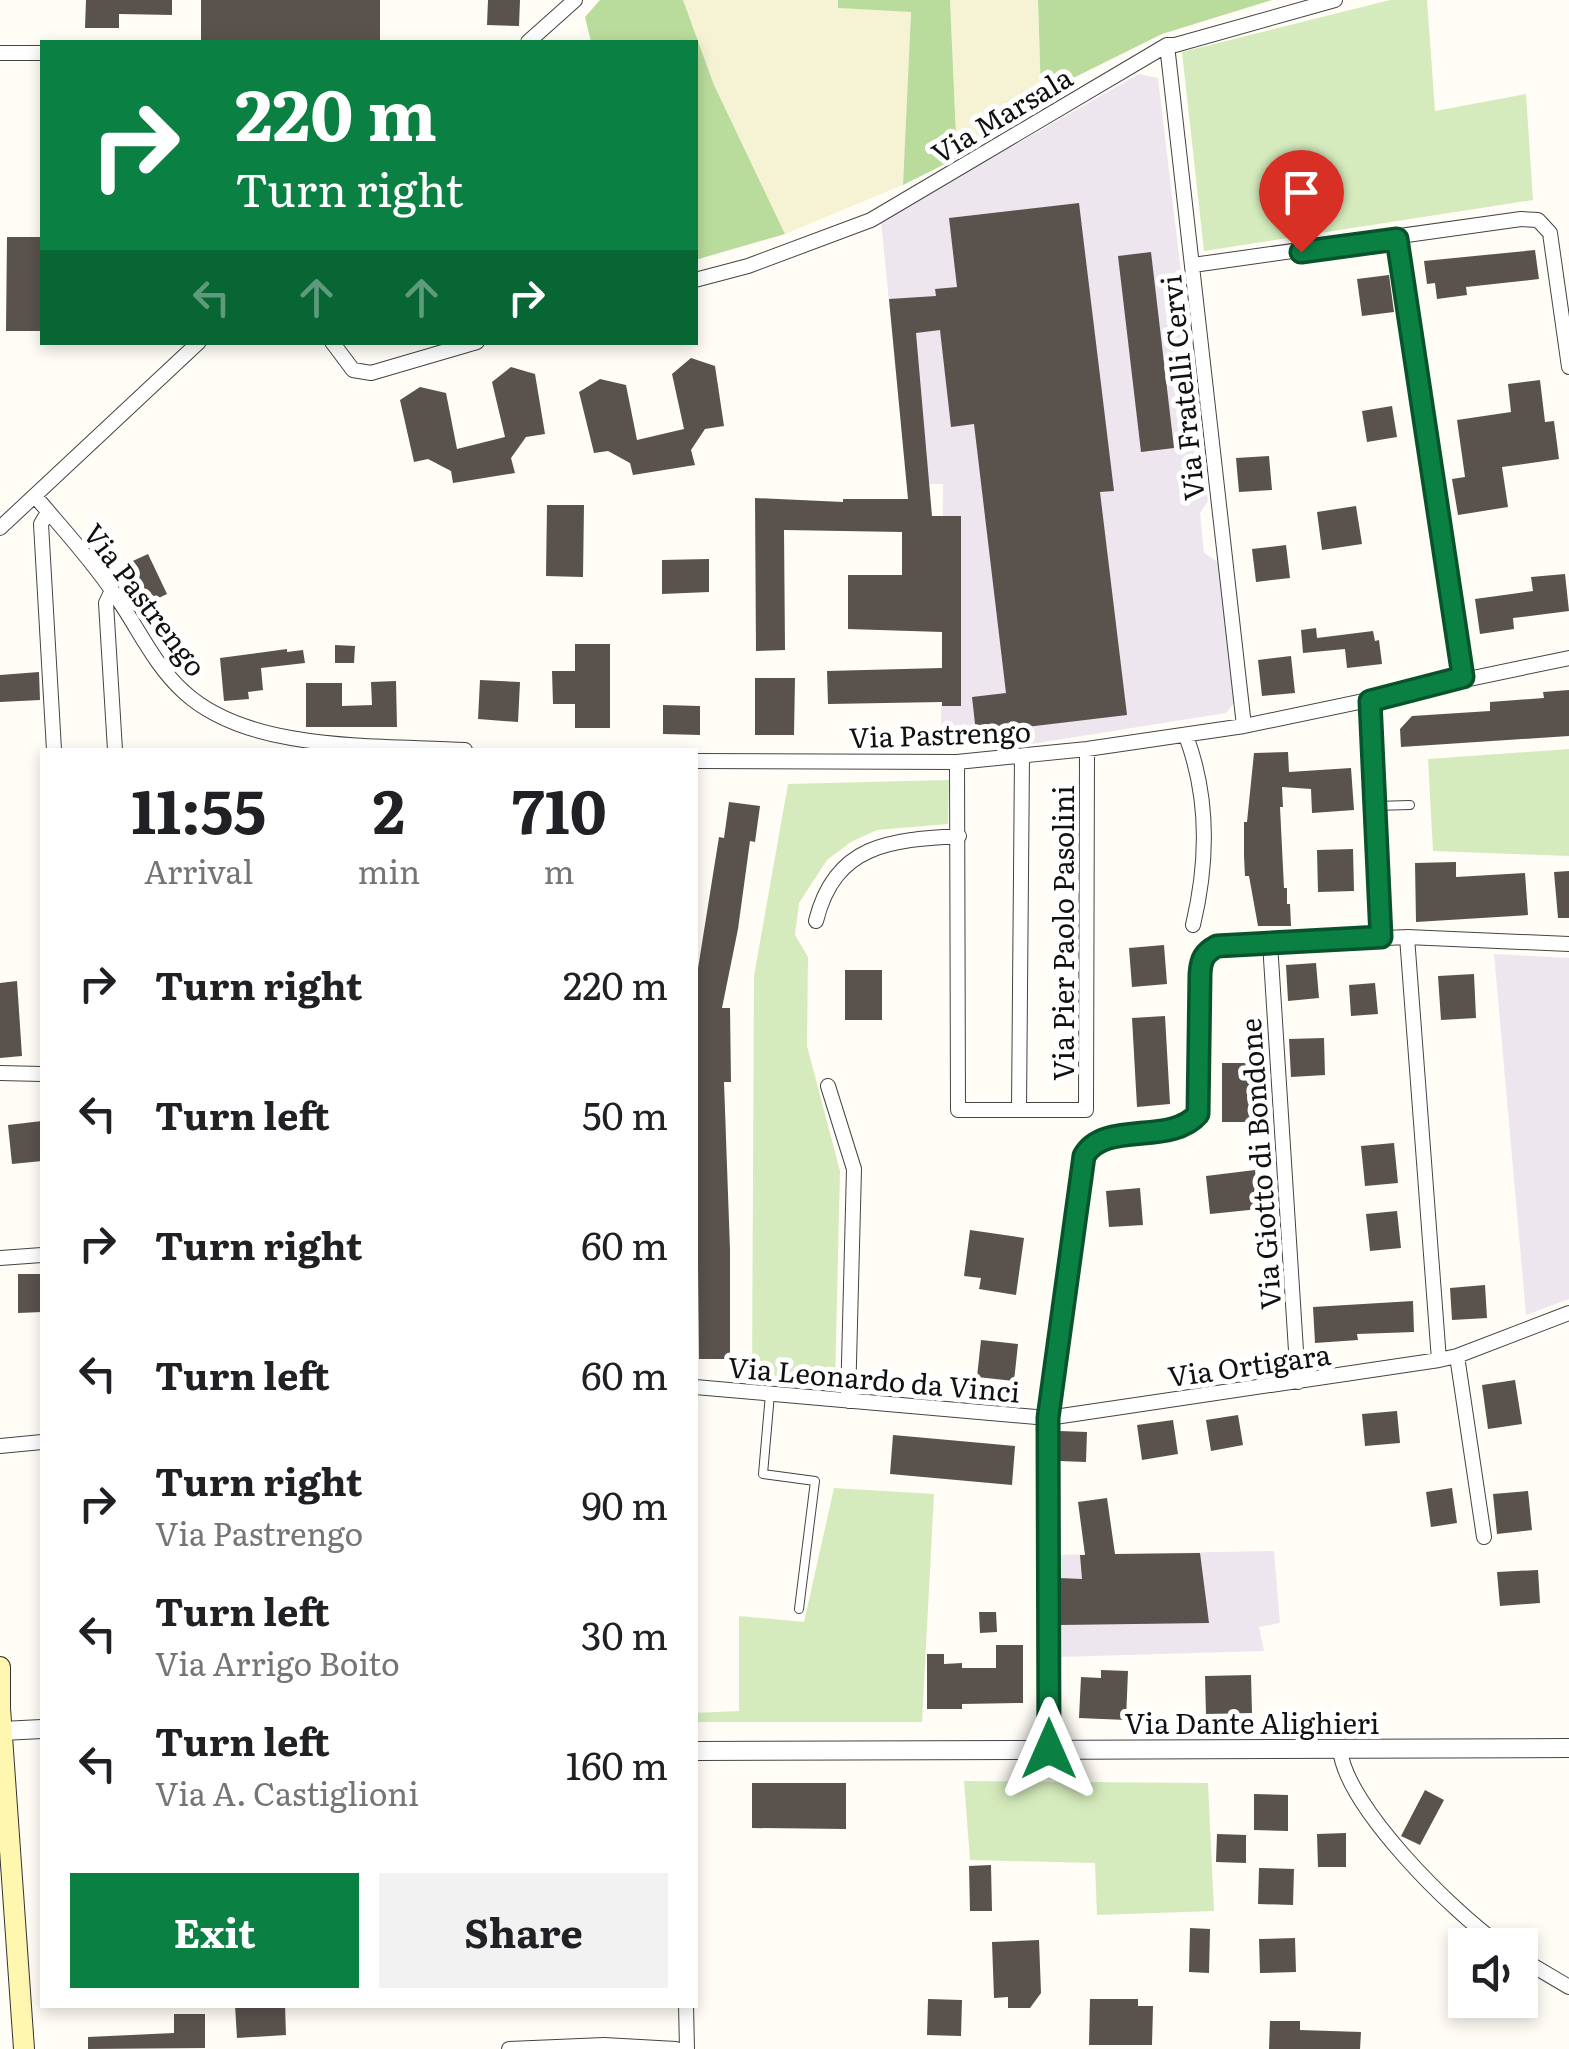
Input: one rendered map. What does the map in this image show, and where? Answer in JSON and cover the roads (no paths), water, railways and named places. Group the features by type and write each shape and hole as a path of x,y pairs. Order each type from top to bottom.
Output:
{"main road":[{"path":"0,1667 1,1731 24,2049"}],"street":[{"path":"530,40 575,0"},
{"name":"Via Marsala","path":"698,279 748,266 871,220 1167,44 1176,45 1335,0"},
{"name":"Via Fratelli Cervi","path":"1167,44 1244,726"},
{"path":"0,53 40,53"},
{"path":"1193,265 1521,219 1545,224 1550,233 1569,367"},
{"path":"1397,239 1463,677"},
{"path":"0,528 196,345"},
{"path":"334,345 353,370 370,373 467,345"},
{"name":"Via Pastrengo","path":"35,496 112,590 163,670 208,711 274,734 310,741 431,748"},
{"path":"48,512 41,524 54,748"},
{"path":"112,590 106,602 114,748"},
{"name":"Via Pastrengo","path":"698,761 957,762 1087,749 1244,726 1370,701 1463,677 1569,658"},
{"path":"1370,701 1381,937"},
{"path":"1186,736 1206,833 1206,863 1193,925"},
{"name":"Via Pier Paolo Pasolini","path":"957,762 958,1110 1086,1110 1087,749"},
{"name":"Via Pier Paolo Pasolini","path":"1020,1110 1022,756"},
{"path":"816,922 822,895 839,870 862,853 890,842 959,836"},
{"path":"1049,1749 1048,1418 1084,1156 1088,1148 1101,1140 1190,1123 1198,1114 1200,961 1217,946 1381,937 1569,944"},
{"path":"1407,937 1439,1360"},
{"name":"Via Giotto di Bondone","path":"1270,943 1298,1382"},
{"path":"0,1073 40,1074"},
{"path":"828,1086 854,1169 848,1401"},
{"path":"0,1258 40,1255"},
{"name":"Via Ortigara","path":"1048,1418 1439,1360 1569,1313"},
{"path":"1458,1356 1484,1537"},
{"name":"Via Leonardo da Vinci","path":"698,1388 1048,1418"},
{"path":"0,1446 40,1442"},
{"path":"1,1731 40,1729"},
{"name":"Via Dante Alighieri","path":"698,1752 1569,1748"},
{"path":"1340,1749 1348,1780 1404,1855 1453,1908 1478,1928"},
{"path":"1538,1969 1569,1987"},
{"path":"686,2008 687,2049"},
{"path":"510,2049 604,2045 676,2049"}],"lane":[{"path":"1375,806 1410,804"},
{"path":"770,1394 763,1474 815,1482 799,1610"}]}
